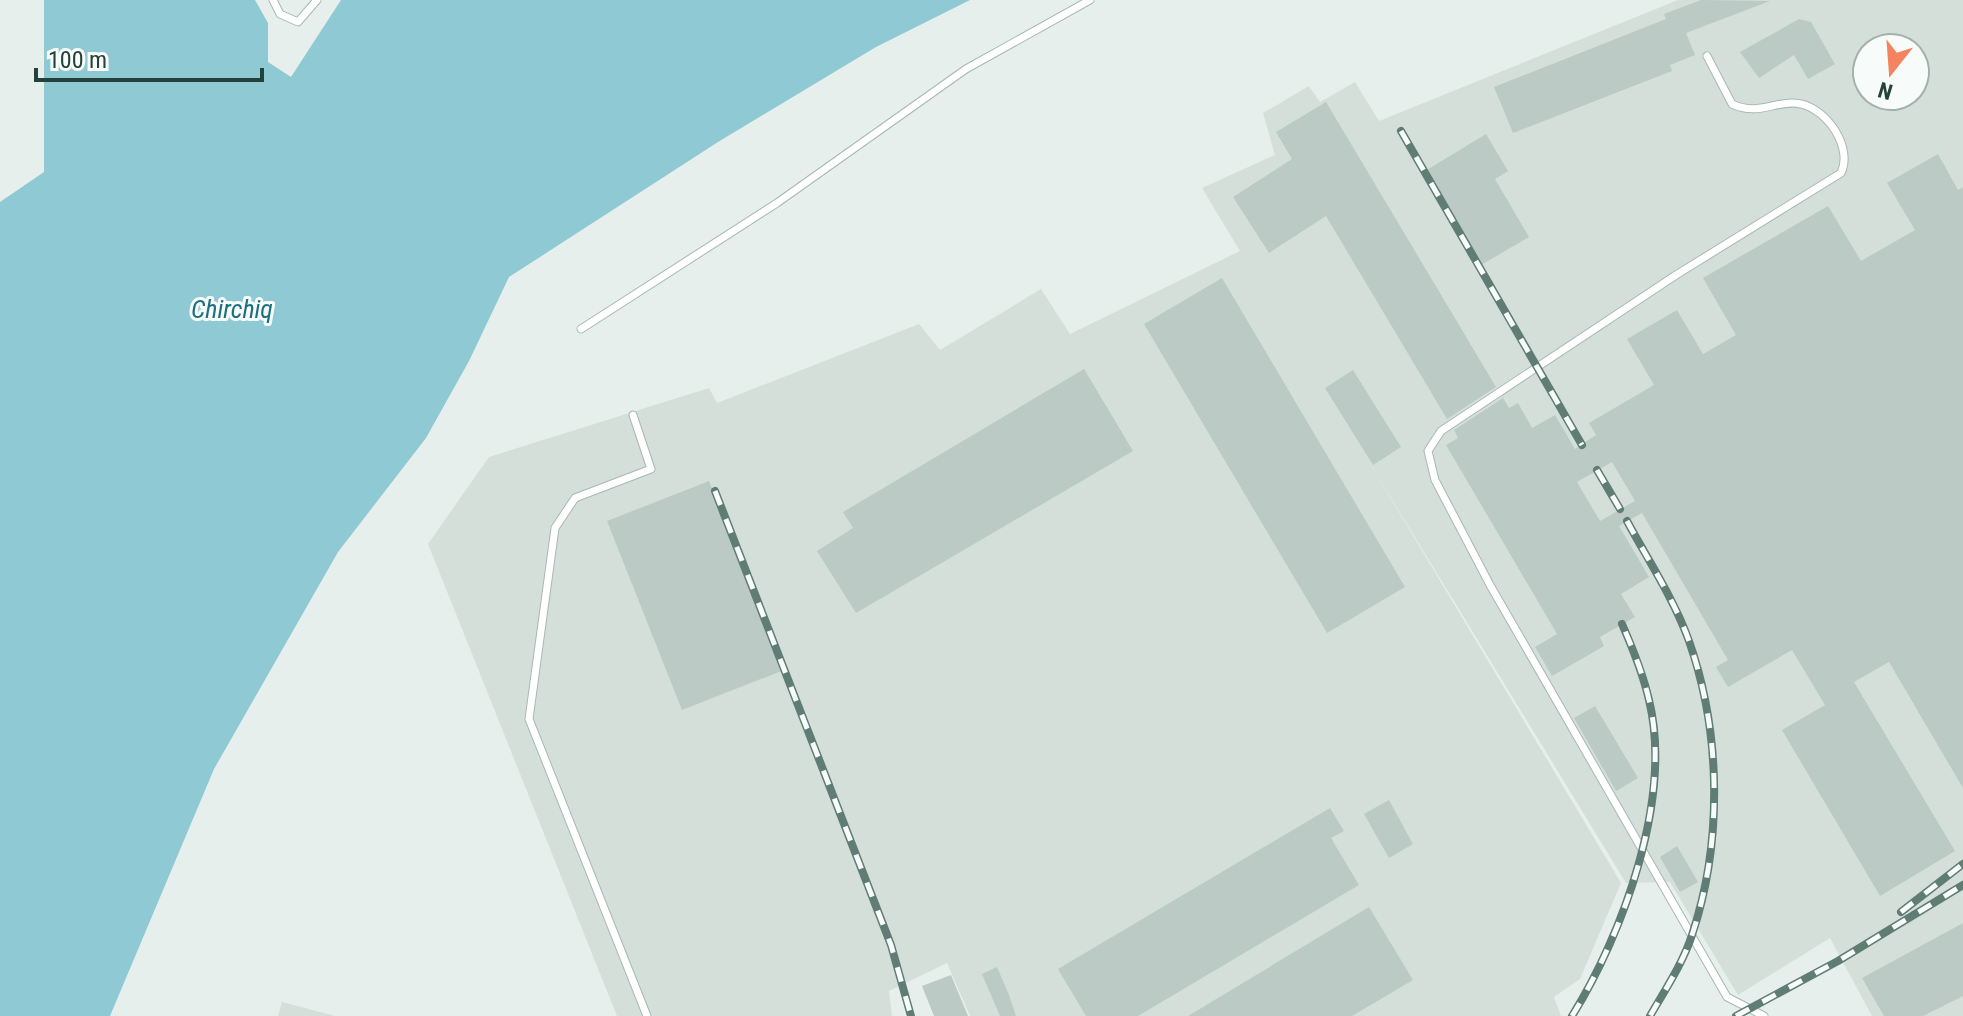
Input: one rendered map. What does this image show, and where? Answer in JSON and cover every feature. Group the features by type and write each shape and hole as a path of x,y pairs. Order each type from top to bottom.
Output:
{"lane":[{"path":"273,0 280,14 298,22 317,0"},
{"path":"581,329 777,203 966,69 1090,0"},
{"path":"1707,56 1732,104 1749,111 1797,103 1811,107 1836,132 1846,151 1847,162 1841,173 1676,275 1441,431 1428,451 1435,480 1490,585 1727,997 1764,1016"},
{"path":"633,415 651,469 575,498 555,528 529,719 647,1016"}],"shaded area":[{"path":"1678,0 1963,0 1963,1016 1872,1016 1830,938 1738,995 1670,882 1626,883 1369,462 1621,883 1580,979 1554,997 1561,1016 970,1016 947,963 889,991 892,1016 617,1016 428,544 489,457 709,388 717,403 919,324 940,350 1041,289 1070,334 1240,251 1202,188 1275,155 1263,113 1309,86 1320,102 1355,82 1379,121"},
{"path":"282,1002 335,1016 278,1016"}],"water":[{"name":"Chirchiq","path":"44,0 255,0 268,23 268,62 291,77 341,0 970,0 876,47 718,142 509,277 469,361 426,438 338,552 214,769 110,1016 0,1016 0,202 44,172"}],"building":[{"path":"1701,0 1770,1 1686,33 1695,55 1670,65 1672,71 1513,133 1494,87 1666,19 1664,14"},
{"path":"1799,19 1811,22 1835,64 1808,79 1794,55 1759,78 1740,52"},
{"path":"1326,102 1496,387 1447,419 1326,216 1269,253 1233,197 1292,159 1276,132"},
{"path":"1486,134 1508,171 1495,179 1529,237 1481,265 1425,171"},
{"path":"1938,154 1958,190 1963,187 1963,788 1889,662 1854,682 1955,851 1880,896 1782,730 1825,705 1792,650 1728,687 1716,667 1728,660 1642,513 1619,526 1649,577 1621,594 1635,617 1600,637 1604,646 1552,676 1535,647 1557,634 1446,445 1458,438 1454,430 1503,398 1509,408 1518,403 1532,428 1555,415 1575,449 1596,435 1589,423 1654,385 1627,339 1677,310 1703,354 1736,335 1703,278 1828,206 1861,261 1915,230 1887,183","holes":["1612,462 1635,501 1600,521 1577,482"]},
{"path":"1222,278 1405,587 1327,633 1144,324"},
{"path":"1084,369 1133,451 856,613 817,551 853,528 843,512"},
{"path":"1353,370 1401,447 1373,465 1325,388"},
{"path":"709,481 784,670 682,710 607,521"},
{"path":"1595,706 1638,778 1616,791 1574,718"},
{"path":"1389,800 1413,844 1389,858 1364,814"},
{"path":"1330,808 1344,831 1331,838 1359,885 1138,1016 1086,1016 1058,969"},
{"path":"1677,846 1698,882 1680,892 1660,857"},
{"path":"1369,907 1413,980 1352,1016 1188,1016"},
{"path":"1963,923 1963,996 1923,1016 1884,1016 1862,978"},
{"path":"997,967 1016,1016 1000,1016 982,974"},
{"path":"951,975 968,1016 934,1016 922,986"}],"railway":[{"path":"1401,131 1582,445"},
{"path":"1597,470 1620,509"},
{"path":"715,491 891,945 911,1016"},
{"path":"1627,521 1668,595 1689,641 1707,712 1714,787 1709,863 1692,935 1684,956 1650,1016"},
{"path":"1572,1016 1609,946 1625,906 1649,821 1655,738 1644,681 1622,624"},
{"path":"1901,912 1963,864"},
{"path":"1736,1016 1838,961 1963,885"}]}
